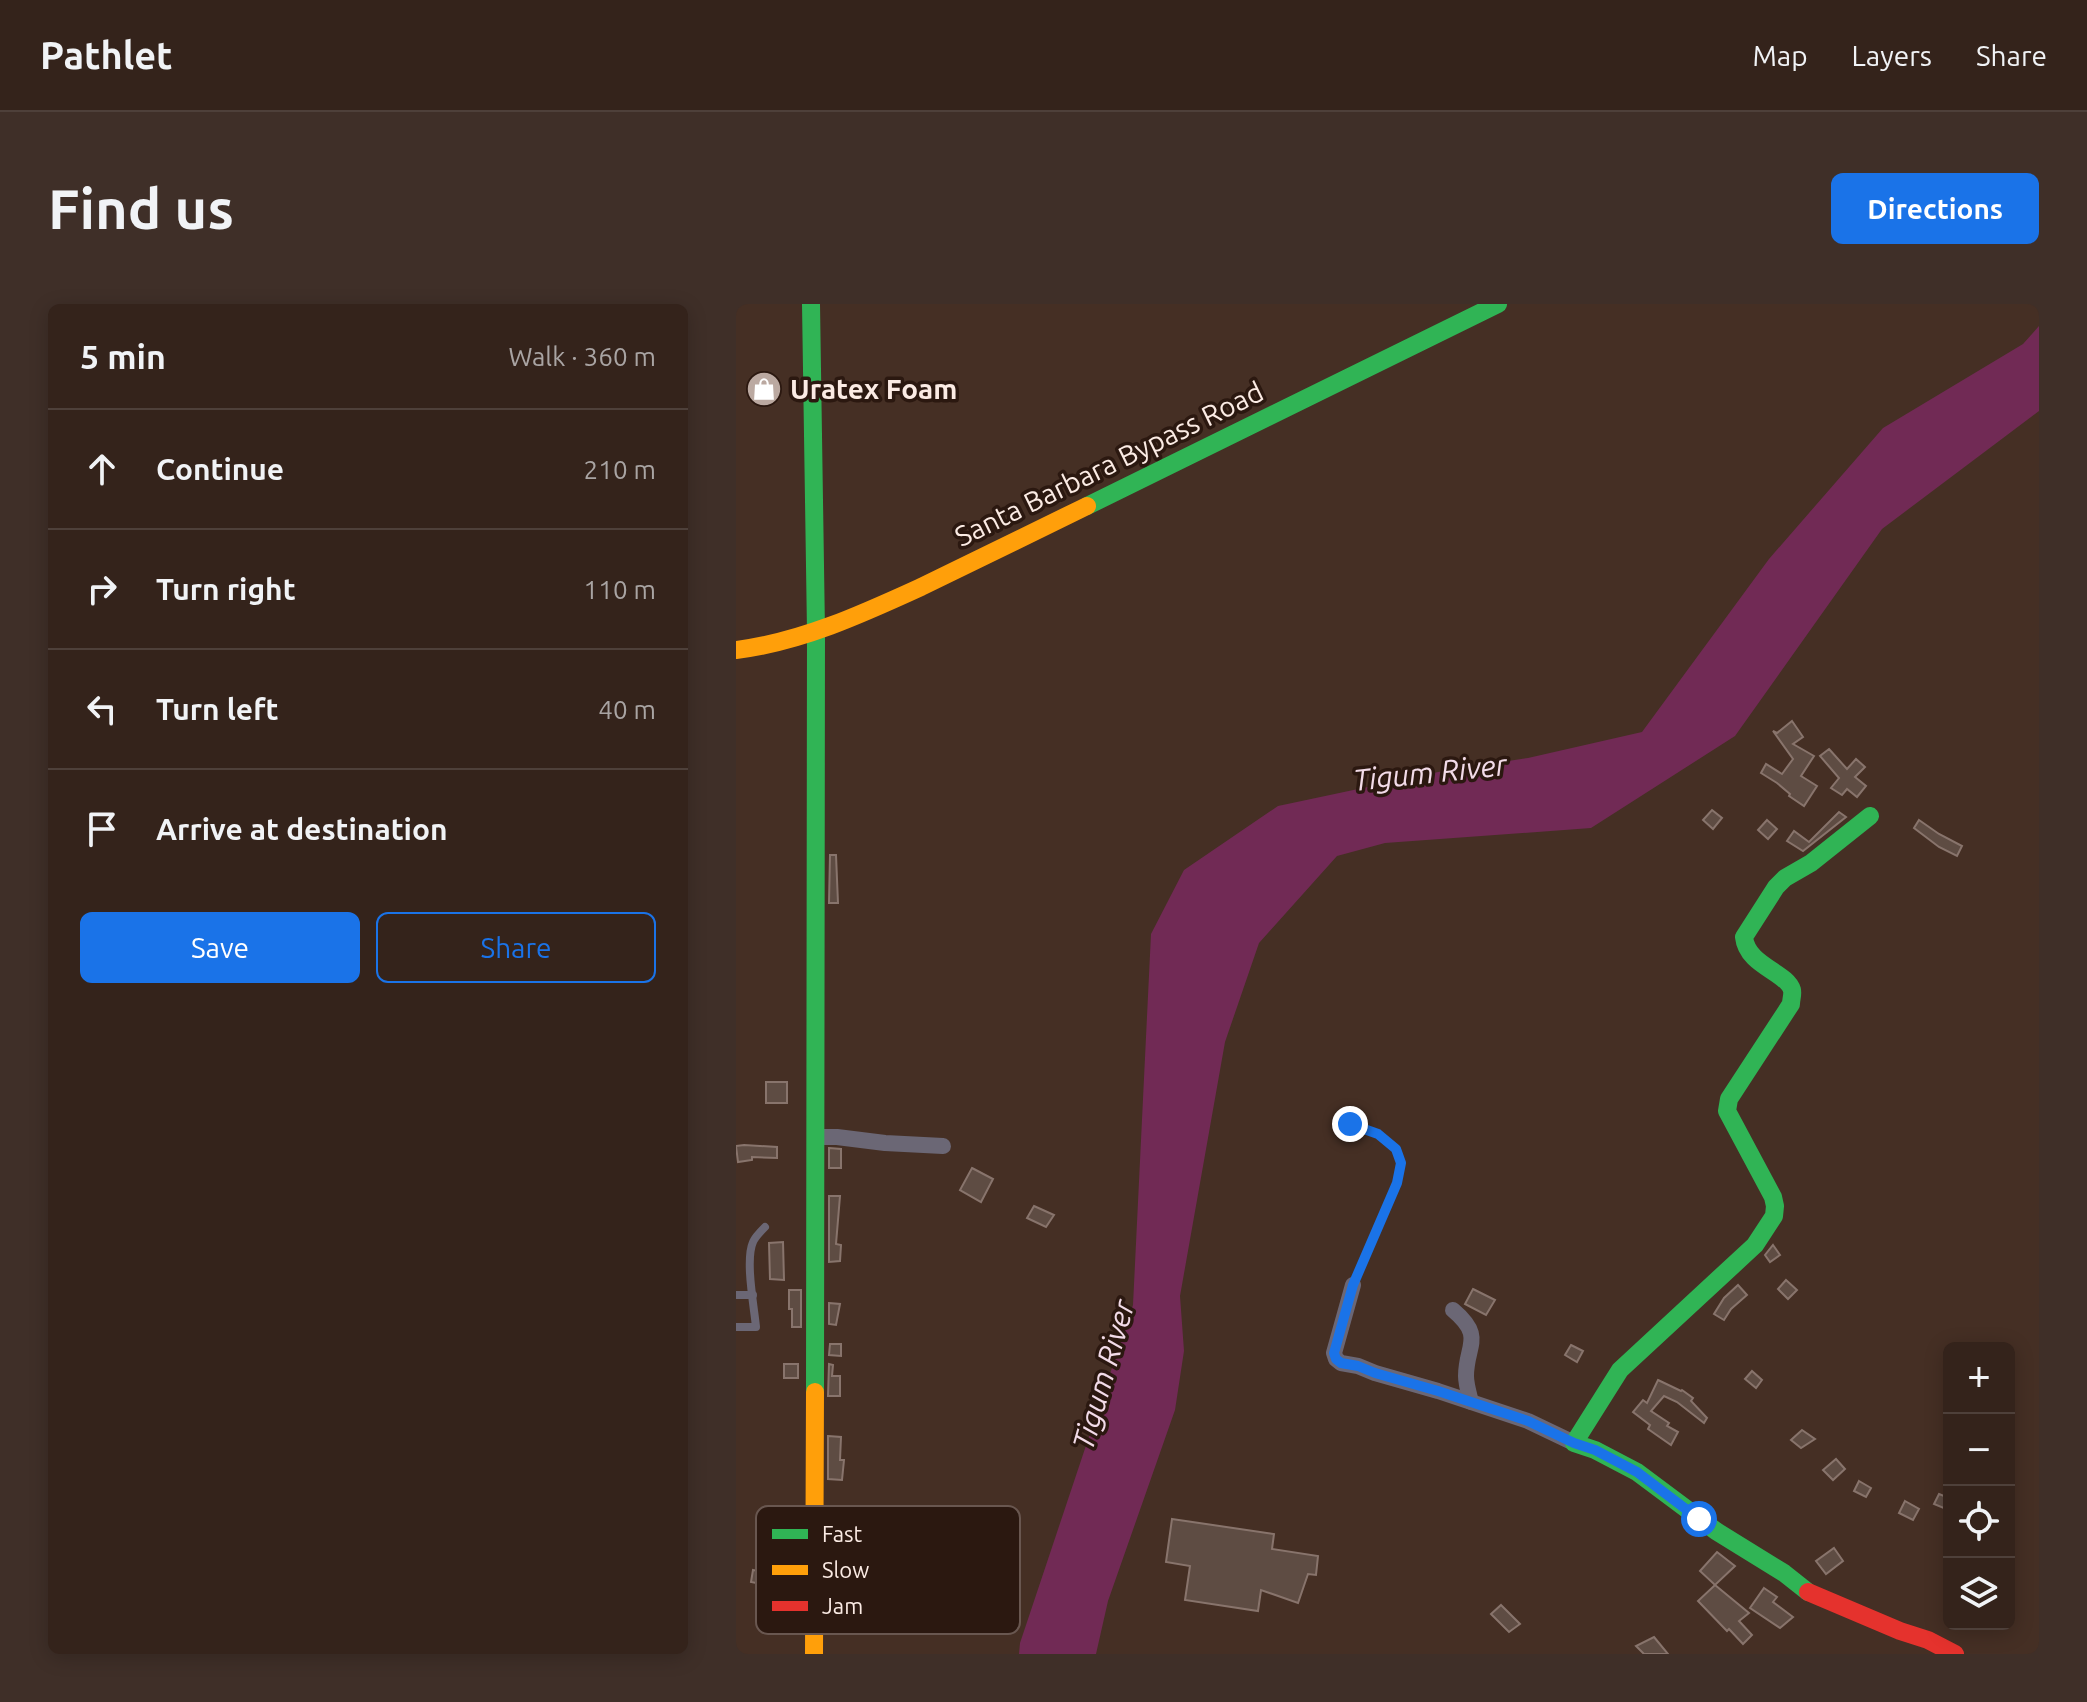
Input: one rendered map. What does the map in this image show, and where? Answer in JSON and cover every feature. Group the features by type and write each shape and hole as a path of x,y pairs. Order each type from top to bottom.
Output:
{"street":[{"path":"811,304 816,631 814,1506"},
{"name":"Santa Barbara Bypass Road","path":"736,650 768,646 877,607 1498,304"},
{"path":"1574,1443 1620,1370 1755,1245 1774,1216 1773,1197 1727,1111 1729,1099 1791,1004 1792,990 1748,952 1744,937 1755,916 1785,878 1811,863 1870,816"},
{"path":"815,1137 943,1146"},
{"path":"1353,1285 1334,1353 1341,1363 1528,1421 1595,1450 1637,1472 1716,1531 1784,1573 1811,1594 1928,1640 1955,1654"},
{"path":"1453,1310 1465,1320 1472,1338 1466,1376 1471,1402"},
{"path":"814,1634 814,1654"}],"lane":[{"path":"736,1327 756,1327 750,1272 752,1243 765,1227"},
{"path":"736,1295 753,1295"}],"path":[{"path":"1350,1124 1378,1134 1396,1149 1401,1163 1397,1183 1353,1285"}],"shaded area":[{"path":"2039,326 2039,411 1882,529 1735,736 1591,828 1385,843 1337,856 1259,943 1225,1042 1180,1296 1184,1351 1175,1410 1108,1601 1096,1654 1019,1654 1020,1643 1133,1305 1151,934 1184,870 1278,806 1443,771 1528,758 1642,732 1769,559 1883,428 2023,344"}],"building":[{"path":"1792,721 1803,737 1793,744 1814,756 1801,776 1817,786 1804,806 1761,773 1766,764 1782,774 1793,759 1773,731 1777,733"},
{"path":"1829,749 1847,769 1856,759 1865,767 1855,777 1866,786 1857,797 1847,789 1842,795 1831,788 1839,778 1820,756"},
{"path":"1712,810 1722,818 1713,829 1703,820"},
{"path":"1839,812 1846,817 1803,851 1787,841 1794,831 1809,842"},
{"path":"1767,820 1777,829 1768,839 1758,830"},
{"path":"1919,820 1962,846 1957,856 1914,828"},
{"path":"830,855 836,855 838,903 829,903"},
{"path":"766,1082 787,1082 787,1103 766,1103"},
{"path":"736,1146 777,1147 777,1158 752,1157 752,1160 738,1162"},
{"path":"829,1148 841,1149 841,1168 829,1168"},
{"path":"972,1168 993,1179 981,1202 960,1190"},
{"path":"829,1196 840,1196 836,1244 841,1245 840,1261 829,1262"},
{"path":"1034,1206 1054,1215 1046,1227 1027,1218"},
{"path":"783,1242 784,1280 770,1279 769,1243"},
{"path":"1773,1245 1780,1255 1770,1262 1765,1255"},
{"path":"1786,1280 1797,1290 1788,1299 1778,1289"},
{"path":"1738,1285 1747,1295 1724,1320 1714,1314 1724,1298"},
{"path":"1473,1289 1495,1300 1486,1315 1465,1304"},
{"path":"789,1290 801,1290 801,1327 792,1327"},
{"path":"829,1303 840,1304 836,1325 829,1324"},
{"path":"830,1344 841,1344 841,1356 829,1355"},
{"path":"1571,1345 1583,1351 1577,1362 1565,1355"},
{"path":"784,1364 798,1364 798,1378 784,1378"},
{"path":"829,1364 833,1365 832,1376 840,1376 840,1396 828,1396"},
{"path":"1752,1371 1762,1380 1756,1388 1745,1379"},
{"path":"1658,1380 1693,1398 1691,1401 1707,1418 1704,1423 1664,1396 1651,1411 1678,1432 1671,1445 1648,1429 1650,1425 1633,1412 1643,1400 1647,1403"},
{"path":"1802,1430 1815,1439 1801,1448 1791,1440"},
{"path":"828,1436 841,1437 840,1460 844,1460 842,1480 828,1479"},
{"path":"1836,1459 1845,1469 1833,1480 1823,1470"},
{"path":"1859,1481 1871,1488 1866,1497 1854,1491"},
{"path":"1939,1494 1943,1496 1943,1508 1934,1504"},
{"path":"1905,1501 1919,1509 1913,1520 1899,1513"},
{"path":"1172,1519 1274,1534 1272,1549 1318,1556 1316,1575 1308,1574 1298,1603 1261,1590 1258,1611 1185,1600 1190,1566 1166,1562"},
{"path":"1834,1548 1843,1561 1826,1574 1816,1561"},
{"path":"1717,1552 1735,1566 1715,1585 1700,1571"},
{"path":"753,1570 756,1571 756,1583 751,1582"},
{"path":"1715,1585 1749,1613 1739,1621 1752,1635 1743,1644 1698,1601"},
{"path":"1764,1588 1777,1597 1773,1602 1793,1617 1780,1628 1750,1608"},
{"path":"1501,1605 1520,1624 1509,1632 1491,1614"},
{"path":"1654,1637 1668,1654 1644,1654 1636,1646"}],"traffic: fast":[{"path":"811,304 816,631 815,1392"},
{"path":"1087,506 1498,304"},
{"path":"1808,1592 1784,1573 1716,1531 1637,1472 1595,1450 1574,1443 1620,1370 1755,1245 1774,1216 1773,1197 1727,1111 1729,1099 1791,1004 1792,992 1783,978 1752,955 1744,937 1785,878 1811,863 1870,816"}],"traffic: slow":[{"path":"736,650 784,641 854,617 1087,506"},
{"path":"815,1392 815,1506"},
{"path":"814,1634 814,1654"}],"traffic: jam":[{"path":"1808,1592 1928,1640 1955,1654"}],"place":[{"name":"Uratex Foam","path":"764,389"}],"route":[{"path":"1350,1124 1378,1134 1396,1149 1401,1163 1397,1183 1353,1285 1334,1353 1336,1359 1528,1421 1595,1450 1637,1472 1699,1519"}],"water label":[{"name":"Tigum River","path":"1430,773"},
{"name":"Tigum River","path":"1104,1375"}]}
